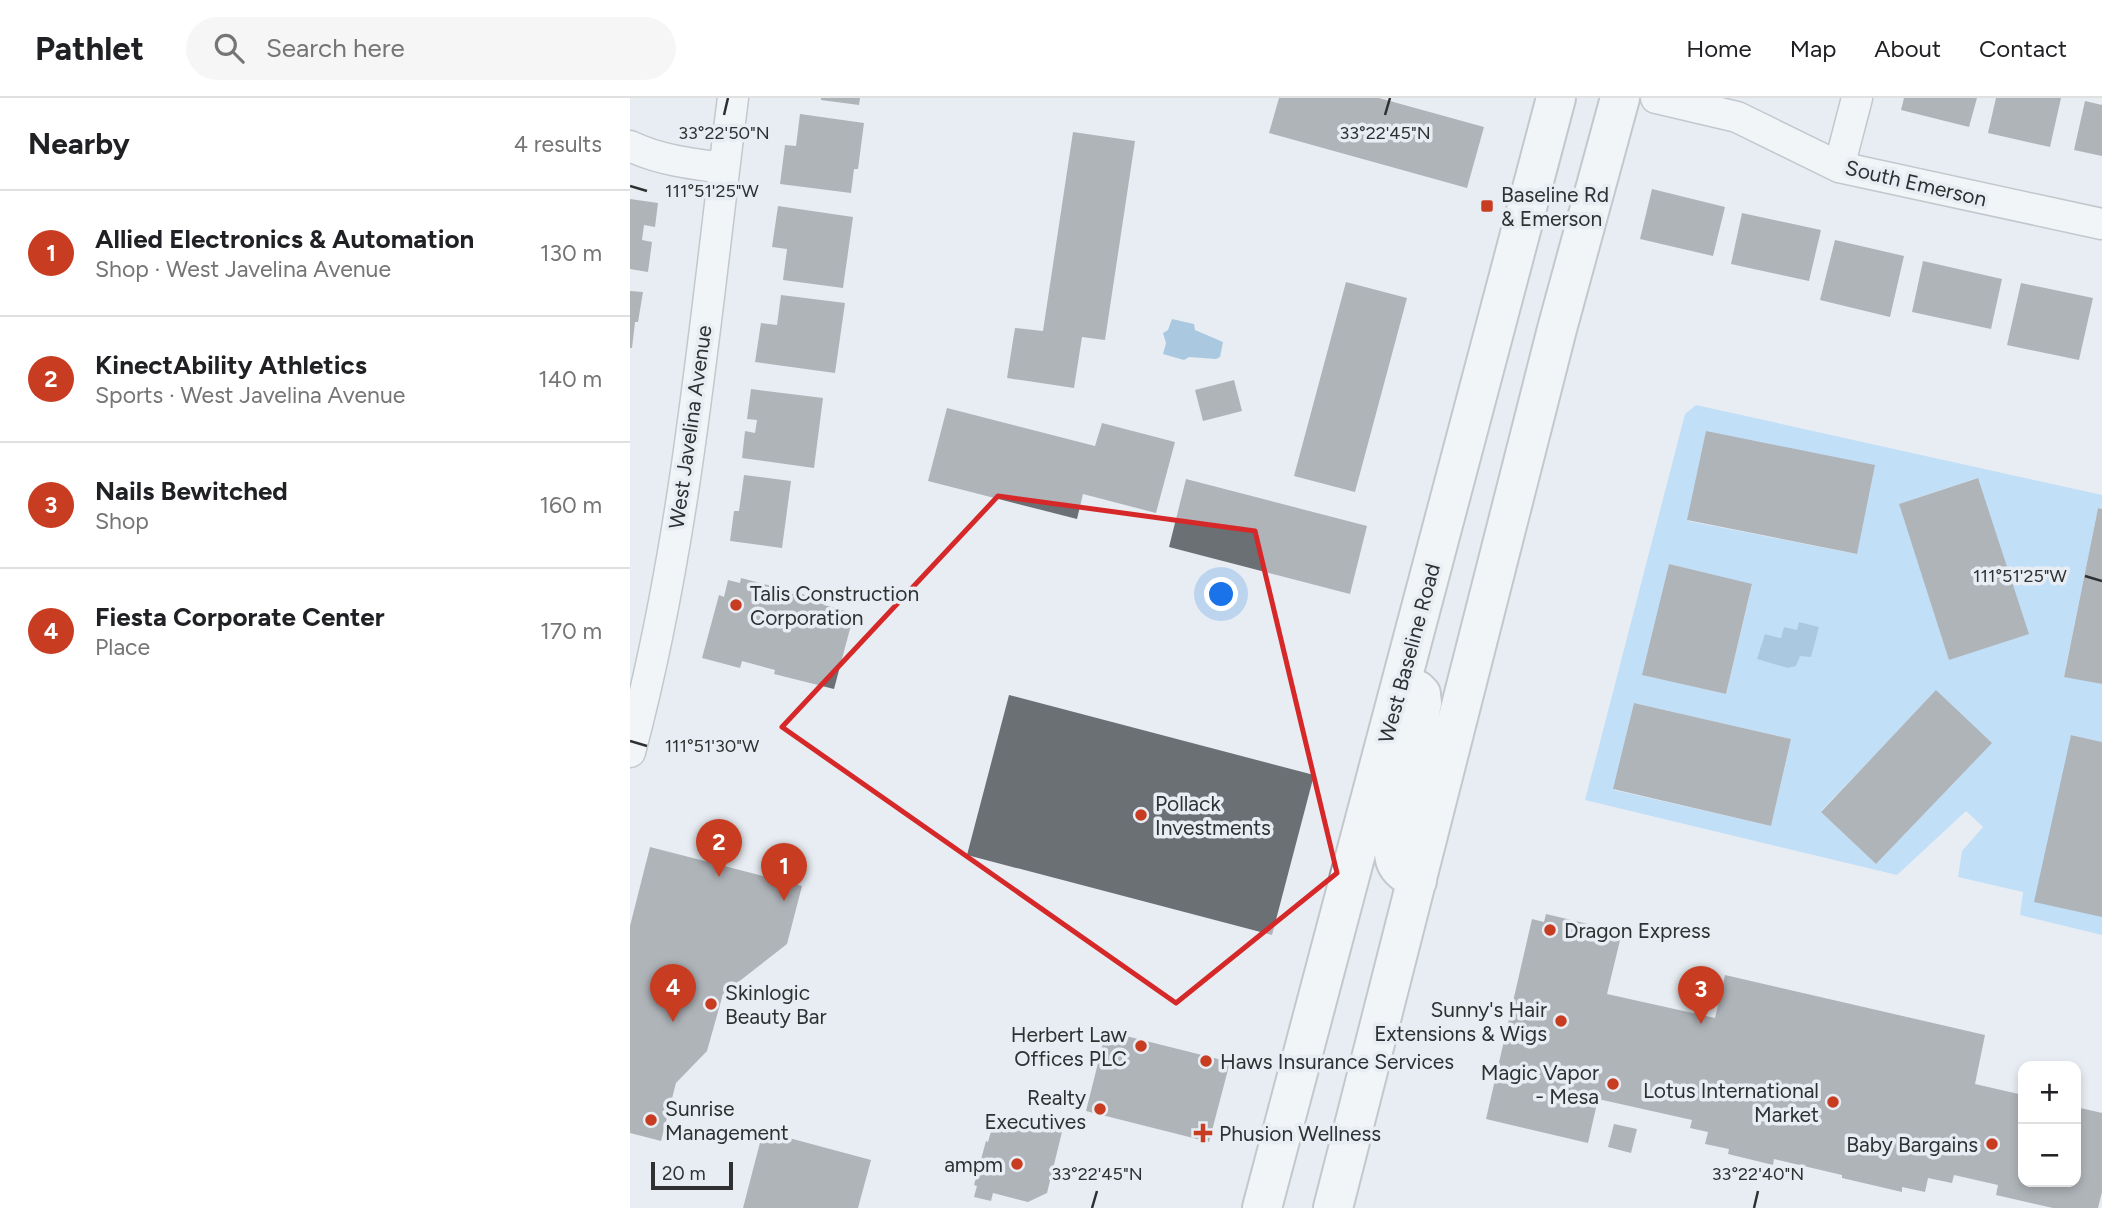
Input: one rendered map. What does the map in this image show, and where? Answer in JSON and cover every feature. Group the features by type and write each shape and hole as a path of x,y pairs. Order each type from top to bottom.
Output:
{"main road":[{"name":"West Baseline Road","path":"1262,1208 1556,98"},
{"path":"1333,1208 1553,343 1620,98"},
{"path":"1404,676 1422,694 1422,703 1393,853 1401,870 1417,881"}],"street":[{"name":"West Javelina Avenue","path":"630,752 660,627 672,557 733,98"},
{"name":"South Emerson","path":"1656,98 1737,117 1839,167 2102,225"},
{"path":"1839,167 1857,98"},
{"path":"630,146 690,164 724,167"}],"highlighted area":[{"path":"998,496 1255,531 1337,873 1176,1003 782,727"}],"shaded area":[{"path":"1172,319 1194,324 1195,330 1223,342 1220,357 1189,357 1184,360 1163,354 1166,343 1163,333 1168,330"},
{"path":"1696,405 2102,495 2102,509 2098,508 2064,676 2102,684 2102,742 2072,735 2102,917 2102,935 2020,915 2023,892 1958,877 1962,851 1983,827 1966,811 1897,875 1585,800 1685,414","holes":["1706,432 1874,466 1856,554 1688,521","1977,478 2028,634 1940,628 1899,504","1669,564 1752,585 1726,694 1643,675","1797,630 1803,655 1798,657 1796,666 1791,666 1765,634 1781,638","1936,691 1991,743 1876,864 1821,811","1634,703 1791,739 1771,826 1614,790"]},
{"path":"1799,622 1819,627 1811,657 1800,656 1796,666 1788,668 1757,659 1765,634 1781,638 1784,627 1797,630"}],"building":[{"path":"821,98 860,98 859,105"},
{"path":"1279,98 1379,98 1484,127 1467,188 1269,133"},
{"path":"1904,98 1977,98 1969,127 1901,110"},
{"path":"1996,98 2061,98 2050,147 1988,133"},
{"path":"2085,101 2102,105 2102,156 2074,150"},
{"path":"800,114 864,123 858,169 854,169 851,193 780,184 785,145 796,146"},
{"path":"1073,132 1135,141 1105,340 1082,337 1074,388 1007,378 1015,328 1043,331"},
{"path":"1652,189 1725,207 1713,256 1640,239"},
{"path":"630,199 658,203 655,227 644,225 642,240 652,242 648,272 630,269"},
{"path":"778,206 853,217 843,288 783,280 787,249 772,247"},
{"path":"1742,213 1821,230 1809,281 1731,264"},
{"path":"1835,240 1904,256 1890,317 1820,300"},
{"path":"1923,261 2002,279 1991,329 1912,312"},
{"path":"1346,282 1407,298 1355,492 1294,476"},
{"path":"2021,283 2093,298 2079,360 2007,345"},
{"path":"630,291 643,292 632,348 630,348"},
{"path":"781,295 845,303 835,373 755,362 761,323 777,325"},
{"path":"1234,380 1242,411 1203,421 1195,390"},
{"path":"751,389 823,398 814,468 742,458 745,431 755,433 757,420 747,419"},
{"path":"947,408 1095,446 1102,423 1175,442 1156,513 1083,494 1077,519 928,481"},
{"path":"1706,431 1875,465 1857,554 1687,520"},
{"path":"744,475 791,481 782,548 730,541 734,511 739,511"},
{"path":"1978,478 2029,634 1949,660 1899,504"},
{"path":"1186,479 1367,526 1350,594 1169,547"},
{"path":"2098,508 2102,509 2102,684 2064,677"},
{"path":"1669,564 1752,584 1726,694 1642,675"},
{"path":"741,578 825,600 824,605 849,612 846,624 851,625 834,689 774,674 775,670 742,661 740,668 702,658 719,595 724,597 728,580 740,583"},
{"path":"1936,690 1992,743 1876,864 1821,812"},
{"name":"Pollack Investments","path":"1009,695 1314,775 1272,935 967,855"},
{"path":"1634,703 1791,739 1771,826 1613,789"},
{"path":"2071,735 2102,742 2102,917 2034,902"},
{"path":"650,847 802,886 787,944 723,994 707,1051 676,1083 661,1141 630,1133 630,926"},
{"path":"1546,914 1622,932 1607,994 1715,1018 1725,975 1985,1035 1975,1084 2018,1094 2018,1187 2081,1187 2081,1108 2102,1113 2102,1192 2098,1208 2053,1208 1996,1195 1998,1185 1954,1175 1952,1183 1928,1178 1925,1192 1902,1187 1902,1192 1774,1159 1773,1165 1728,1154 1729,1149 1705,1144 1708,1132 1690,1128 1692,1120 1598,1099 1588,1143 1486,1119 1532,919 1544,922"},
{"path":"1106,1031 1230,1062 1209,1142 1086,1111"},
{"name":"ampm","path":"995,1117 1018,1122 1020,1117 1063,1128 1047,1193 1028,1202 993,1193 991,1201 974,1197 977,1186 974,1185"},
{"path":"1614,1124 1637,1129 1631,1153 1608,1147"},
{"path":"763,1131 871,1160 858,1208 743,1208"}],"place":[{"name":"Baseline Rd & Emerson","path":"1487,206"},
{"name":"Talis Construction Corporation","path":"736,605"},
{"name":"Pollack Investments","path":"1141,815"},
{"name":"KinectAbility Athletics","path":"719,877"},
{"name":"Allied Electronics & Automation","path":"784,901"},
{"name":"Dragon Express","path":"1550,930"},
{"name":"Skinlogic Beauty Bar","path":"711,1004"},
{"name":"Sunny's Hair Extensions & Wigs","path":"1561,1021"},
{"name":"Fiesta Corporate Center","path":"673,1022"},
{"name":"Nails Bewitched","path":"1701,1024"},
{"name":"Herbert Law Offices PLC","path":"1141,1046"},
{"name":"Haws Insurance Services","path":"1206,1061"},
{"name":"Magic Vapor - Mesa","path":"1613,1084"},
{"name":"Lotus International Market","path":"1833,1102"},
{"name":"Realty Executives","path":"1100,1109"},
{"name":"Sunrise Management","path":"651,1120"},
{"name":"Phusion Wellness","path":"1203,1133"},
{"name":"Baby Bargains","path":"1992,1144"},
{"name":"ampm","path":"1017,1164"}]}
